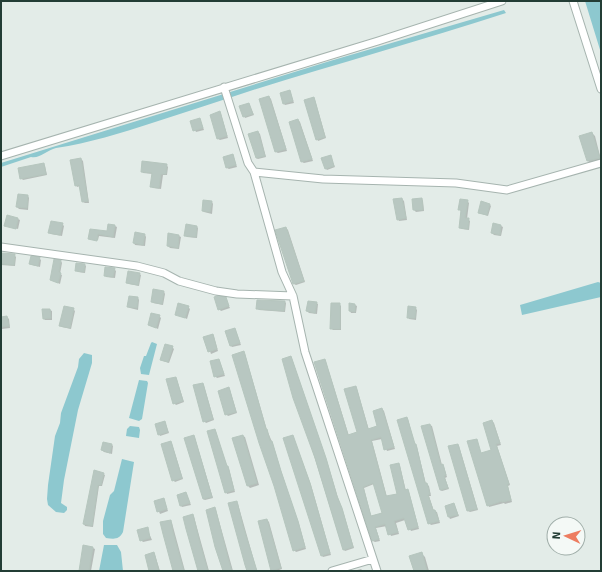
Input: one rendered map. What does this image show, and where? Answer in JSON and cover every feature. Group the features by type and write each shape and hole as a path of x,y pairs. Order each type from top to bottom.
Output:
{"street":[{"path":"1,156 225,89 502,1"},
{"path":"573,1 601,89"},
{"path":"225,89 248,163 254,172 282,272 293,296 305,352 377,571"},
{"path":"254,172 323,179 456,183 507,190 601,163"},
{"path":"1,247 137,266 164,273 179,281 216,291 237,294 293,296"},
{"path":"332,571 373,559"}],"water":[{"path":"585,1 601,1 601,53"},
{"path":"504,10 506,13 443,33 253,90 93,141 56,148 40,156 31,157 1,167 1,163 330,61"},
{"path":"598,282 601,283 601,297 522,315 520,305"},
{"path":"152,342 157,344 149,375 141,374 140,368 144,356 146,356"},
{"path":"84,353 92,355 92,363 78,410 64,480 61,503 67,507 67,510 64,513 56,512 48,505 47,499 55,436 60,423 61,413 78,367 79,359"},
{"path":"139,380 147,381 148,383 142,419 139,421 129,418"},
{"path":"130,426 139,427 139,438 126,436 127,429"},
{"path":"122,459 134,462 123,532 120,536 111,539 106,538 103,534 103,521 110,495 114,491"},
{"path":"104,545 117,545 121,552 123,571 99,571"}],"building":[{"path":"290,90 293,101 283,104 280,93"},
{"path":"269,96 286,149 275,152 259,99"},
{"path":"314,97 325,137 316,140 304,100"},
{"path":"249,103 253,114 243,117 239,106"},
{"path":"220,111 227,136 217,139 210,115"},
{"path":"200,118 203,128 193,131 190,121"},
{"path":"298,119 312,159 301,162 289,122"},
{"path":"258,131 265,156 256,158 248,134"},
{"path":"592,132 600,158 587,161 579,136"},
{"path":"233,154 236,165 226,168 223,157"},
{"path":"331,155 334,166 325,169 321,158"},
{"path":"81,158 88,201 82,202 79,185 75,186 70,160"},
{"path":"142,161 167,164 166,174 161,174 159,188 150,187 152,173 141,172"},
{"path":"44,163 46,174 20,179 18,168"},
{"path":"18,194 28,195 27,208 16,207"},
{"path":"402,198 406,218 397,220 393,199"},
{"path":"422,198 423,210 413,210 412,199"},
{"path":"460,199 468,200 465,218 469,218 468,229 459,228 461,210 458,210"},
{"path":"203,200 212,201 210,212 202,211"},
{"path":"481,201 490,204 487,215 478,213"},
{"path":"7,215 18,218 16,229 4,226"},
{"path":"51,221 63,223 60,235 48,233"},
{"path":"493,223 501,225 500,235 491,233"},
{"path":"108,224 115,225 113,237 98,234 97,241 88,239 90,229 107,231"},
{"path":"186,224 197,226 196,237 184,236"},
{"path":"286,227 304,281 293,284 275,230"},
{"path":"135,232 145,234 143,245 133,243"},
{"path":"168,233 179,235 178,248 167,246"},
{"path":"1,253 15,254 14,265 1,264"},
{"path":"31,256 40,257 38,266 29,264"},
{"path":"54,259 61,260 59,272 61,273 58,283 50,280"},
{"path":"76,263 85,264 84,272 75,271"},
{"path":"105,267 115,268 113,277 104,276"},
{"path":"128,271 140,273 138,285 126,283"},
{"path":"153,289 164,291 162,304 151,302"},
{"path":"129,296 138,297 137,308 127,307"},
{"path":"214,297 226,297 229,306 218,310"},
{"path":"257,300 285,301 284,311 256,309"},
{"path":"308,301 317,302 315,313 306,311"},
{"path":"178,303 189,306 185,318 175,315"},
{"path":"331,303 340,303 340,329 330,329"},
{"path":"349,303 355,304 355,312 349,311"},
{"path":"64,306 74,308 70,328 59,326"},
{"path":"408,306 416,307 415,318 407,318"},
{"path":"42,309 50,309 51,318 43,319"},
{"path":"151,313 160,315 156,328 148,325"},
{"path":"7,316 9,326 1,327 1,317"},
{"path":"235,328 240,343 230,346 225,331"},
{"path":"213,334 217,349 208,352 203,337"},
{"path":"165,344 173,346 168,362 160,360"},
{"path":"244,351 266,429 270,441 272,441 305,547 293,551 232,355"},
{"path":"291,356 326,458 353,547 343,550 315,458 293,398 282,359"},
{"path":"219,359 224,374 214,377 210,361"},
{"path":"325,359 348,435 357,432 344,389 356,386 368,429 377,426 373,411 382,408 394,447 384,450 381,437 371,440 386,496 397,494 390,465 399,463 405,490 408,489 418,527 408,530 404,518 394,521 398,532 388,535 385,524 375,527 379,539 372,541 314,362","holes":["373,483 382,513 371,516 363,487"]},
{"path":"176,377 183,401 173,404 166,379"},
{"path":"203,383 213,419 203,422 193,385"},
{"path":"229,387 236,412 225,415 218,391"},
{"path":"407,417 416,444 425,483 427,483 430,494 428,495 433,510 435,510 439,521 428,524 397,420"},
{"path":"492,420 500,443 496,444 509,484 507,484 511,500 502,501 487,506 467,441 477,439 481,453 491,450 483,423"},
{"path":"165,421 168,432 158,435 155,424"},
{"path":"430,424 441,465 443,464 446,475 444,476 448,488 440,490 421,426"},
{"path":"215,429 228,466 234,490 225,493 207,431"},
{"path":"194,435 212,497 203,499 184,438"},
{"path":"243,435 257,483 247,486 232,438"},
{"path":"293,435 310,483 330,553 321,556 283,438"},
{"path":"171,441 182,478 172,481 161,444"},
{"path":"103,442 112,444 110,453 101,450"},
{"path":"458,444 477,509 467,511 448,446"},
{"path":"94,470 104,473 101,485 98,485 92,526 83,524"},
{"path":"186,492 190,503 180,506 177,495"},
{"path":"164,498 167,509 157,512 154,501"},
{"path":"237,501 257,571 247,571 245,565 228,503"},
{"path":"454,503 458,515 448,517 445,506"},
{"path":"215,507 232,571 223,571 215,547 206,510"},
{"path":"193,514 208,571 198,571 186,529 183,517"},
{"path":"267,519 281,568 271,571 258,521"},
{"path":"171,520 184,571 173,571 163,534 160,522"},
{"path":"148,527 150,538 140,541 137,530"},
{"path":"83,545 93,547 89,571 79,571"},
{"path":"154,552 159,571 149,571 145,555"},
{"path":"422,552 427,571 414,571 409,556"}]}
